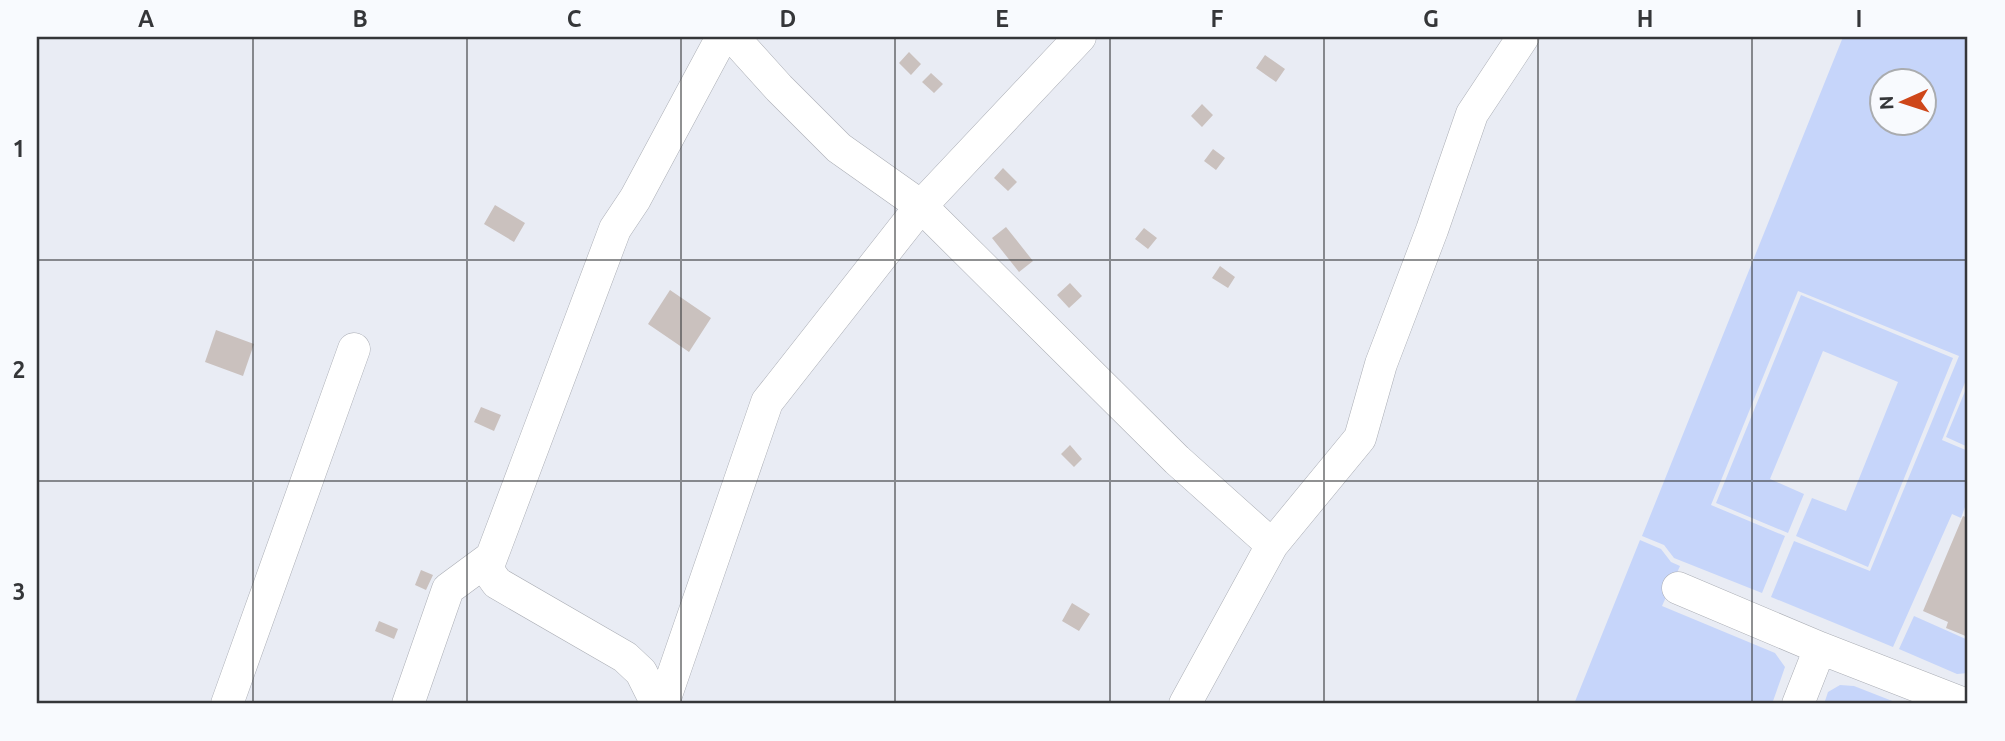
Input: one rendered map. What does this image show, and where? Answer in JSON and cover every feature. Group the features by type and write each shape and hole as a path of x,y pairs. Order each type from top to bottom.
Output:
{"street":[{"path":"657,704 640,672 625,657 497,583 487,569 615,229 635,199 722,37"},
{"path":"733,37 839,148 921,206 1177,460 1272,545"},
{"path":"663,704 767,402 921,206 1080,37"},
{"path":"1185,704 1272,545 1360,438 1381,364 1472,114 1523,37"},
{"path":"227,704 354,349"},
{"path":"408,704 448,589 490,558"},
{"path":"1678,588 1820,648 1964,704"},
{"path":"1797,704 1820,648"}],"shaded area":[{"path":"1843,37 1968,37 1968,375 1942,440 1968,451 1968,508 1965,507 1961,518 1952,514 1893,647 1771,597 1794,541 1870,571 1959,356 1798,291 1711,505 1785,536 1762,593 1674,558 1664,545 1642,536"},
{"path":"1801,295 1953,358 1868,567 1796,536 1812,498 1846,511 1898,382 1823,351 1770,479 1804,494 1788,533 1716,503"},
{"path":"1968,384 1968,447 1946,437"},
{"path":"1640,540 1661,549 1671,562 1680,566 1662,606 1775,653 1785,667 1772,704 1574,704"},
{"path":"1914,616 1968,640 1968,673 1957,674 1899,649"},
{"path":"1840,685 1854,686 1900,704 1824,704 1828,692"}],"building":[{"path":"909,52 921,64 911,75 899,63"},
{"path":"1265,55 1285,69 1276,82 1256,68"},
{"path":"931,73 943,84 934,93 922,82"},
{"path":"1202,104 1213,115 1202,127 1191,116"},
{"path":"1213,149 1225,158 1216,170 1204,161"},
{"path":"1003,168 1017,182 1008,191 994,178"},
{"path":"495,205 525,223 514,242 484,224"},
{"path":"1006,227 1033,261 1019,272 992,238"},
{"path":"1144,228 1157,238 1148,249 1135,239"},
{"path":"1220,266 1235,277 1228,288 1212,278"},
{"path":"1070,283 1082,296 1069,308 1057,295"},
{"path":"670,290 711,318 689,352 648,324"},
{"path":"216,330 254,344 243,376 205,362"},
{"path":"481,407 501,415 494,431 474,422"},
{"path":"1070,445 1082,459 1074,467 1061,454"},
{"path":"1963,516 1968,518 1968,637 1946,628 1948,622 1923,611"},
{"path":"421,570 433,575 426,590 415,585"},
{"path":"1072,603 1090,614 1079,631 1062,621"},
{"path":"379,621 398,629 394,639 375,631"}]}
